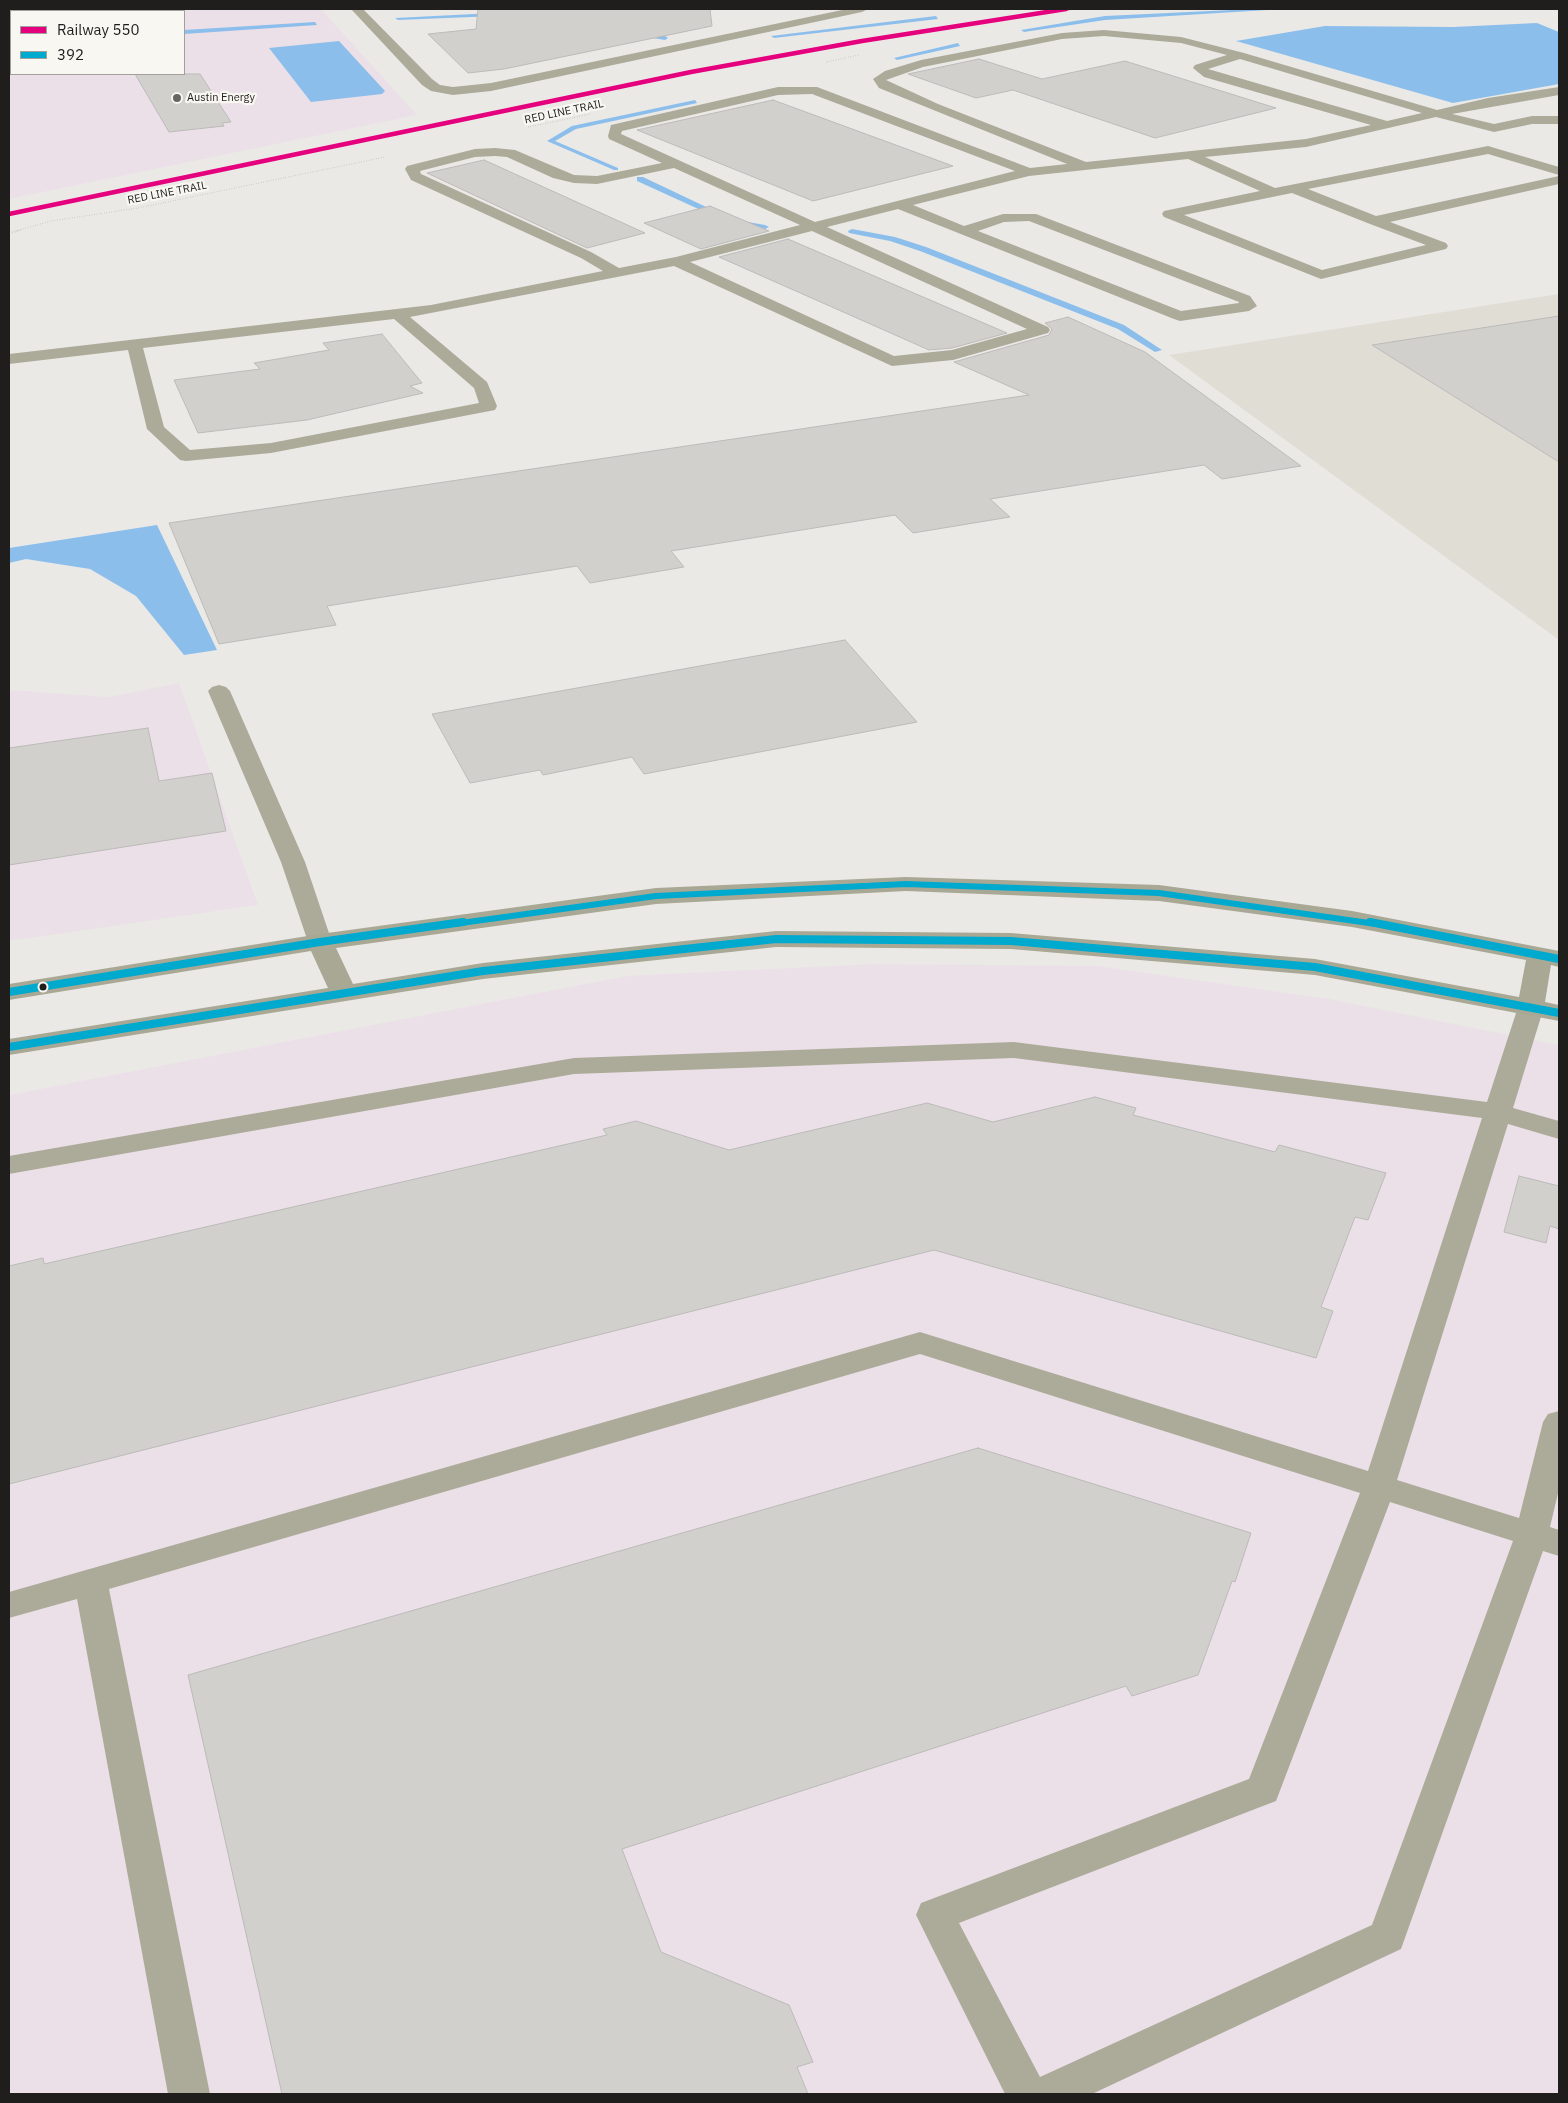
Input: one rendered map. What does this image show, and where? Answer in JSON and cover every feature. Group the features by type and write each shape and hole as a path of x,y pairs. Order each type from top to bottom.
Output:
{"main road":[{"path":"9,992 320,942 656,896 906,884 1159,893 1352,919 1550,957 1545,1010 1315,967 992,940 776,939 483,971 9,1047"},
{"path":"320,942 344,994"}],"street":[{"path":"361,9 427,82 436,88 453,91 491,87 862,9"}],"lane":[{"path":"1087,167 934,107 883,85 879,79 921,64 1062,36 1104,33 1181,40 1332,81 1433,114 1475,125 1494,128 1532,120 1559,120"},
{"path":"1240,55 1199,68 1208,74 1387,125"},
{"path":"676,262 892,360 953,355 1042,330 614,136 616,128 778,91 813,90 1029,172"},
{"path":"9,359 431,310 676,262 1029,172 1306,143 1488,102 1559,91"},
{"path":"1293,188 1441,246 1321,275 1169,214 1293,188 1488,150 1559,171"},
{"path":"617,273 586,255 416,177 412,169 475,153 495,152 510,153 558,175 574,179 597,180 676,164"},
{"path":"1190,156 1274,192"},
{"path":"1375,221 1559,180"},
{"path":"900,205 1180,316 1249,306 1245,299 1031,217 1003,218 965,230"},
{"path":"134,344 156,429 186,456 271,448 489,406 481,386 397,314"},
{"path":"219,691 293,862 320,942"},
{"path":"1026,2094 935,1915 1263,1790 1379,1487 1498,1112 1545,1010"},
{"path":"9,1165 574,1066 1014,1050 1498,1112 1559,1130"},
{"path":"9,1606 920,1343 1545,1539"},
{"path":"1048,2094 1387,1938 1545,1539 1559,1422"},
{"path":"90,1582 189,2094"}],"path":[{"path":"820,64 868,54"},
{"name":"RED LINE TRAIL","path":"521,129 598,112"},
{"name":"RED LINE TRAIL","path":"9,233 51,222 138,208 387,156"}],"shaded area":[{"path":"9,9 321,9 417,115 9,199"},
{"path":"1559,294 1559,640 1169,355"},
{"path":"179,683 258,905 9,941 9,690 109,697"},
{"path":"873,964 1098,966 1329,999 1559,1045 1559,2094 9,2094 9,1095 627,976"}],"water":[{"path":"1537,23 1559,32 1559,84 1453,103 1236,41 1325,26 1453,27"},
{"path":"339,41 385,91 382,94 311,102 269,48"},
{"path":"157,525 217,650 184,655 136,596 90,569 26,559 9,563 9,548"}],"building":[{"path":"478,9 710,9 712,26 504,69 468,73 428,34 476,29"},
{"path":"979,59 1042,79 1125,61 1276,108 1155,138 1013,90 976,98 908,74"},
{"path":"200,74 231,122 222,123 224,126 169,132 136,75"},
{"path":"773,100 953,166 813,201 637,130"},
{"path":"484,160 645,233 587,248 427,173"},
{"path":"710,206 769,231 701,249 644,223"},
{"path":"788,239 1007,333 952,348 929,350 719,257"},
{"path":"1559,316 1559,462 1372,345"},
{"path":"1068,317 1145,352 1301,466 1222,479 1204,465 990,499 1010,517 913,533 895,515 671,551 684,567 590,583 577,566 327,606 336,625 219,644 169,523 1029,395 954,362 1049,335 1052,329 1045,323"},
{"path":"382,334 422,383 410,386 423,393 307,420 198,433 174,380 260,369 254,363 329,350 323,343"},
{"path":"845,640 917,722 644,774 632,757 543,775 540,770 470,783 432,714"},
{"path":"148,728 159,781 212,773 226,831 9,865 9,748"},
{"path":"1095,1097 1136,1108 1133,1115 1275,1152 1279,1145 1386,1173 1368,1220 1355,1217 1321,1307 1333,1311 1316,1358 934,1250 9,1484 9,1266 43,1258 44,1264 607,1135 603,1129 636,1121 729,1150 927,1103 993,1122"},
{"path":"1519,1176 1559,1186 1559,1229 1550,1226 1546,1243 1504,1232"},
{"path":"978,1448 1251,1533 1235,1582 1232,1581 1198,1675 1132,1696 1126,1686 622,1849 661,1952 789,2005 813,2062 797,2067 808,2094 282,2094 188,1675"}],"waterway":[{"path":"1024,30 1105,18 1281,9"},
{"path":"398,18 494,15"},
{"path":"774,36 936,18"},
{"path":"185,32 315,24"},
{"path":"641,34 665,38"},
{"path":"897,58 958,45"},
{"path":"616,169 550,141 574,127 695,102"},
{"path":"640,179 719,215"},
{"path":"742,223 765,227"},
{"path":"852,231 892,239 923,249 1121,327 1158,350"}],"railway":[{"path":"1002,18 1073,9"}],"rail line":[{"name":"550","path":"9,214 691,72 862,41 1066,9"}],"transit line":[{"name":"392","path":"9,992 320,942 656,896 906,884 1159,893 1352,919 1559,959"},
{"name":"392","path":"9,1047 483,971 776,939 1011,941 1315,967 1559,1013"}],"place":[{"name":"Austin Energy","path":"177,98"}]}
